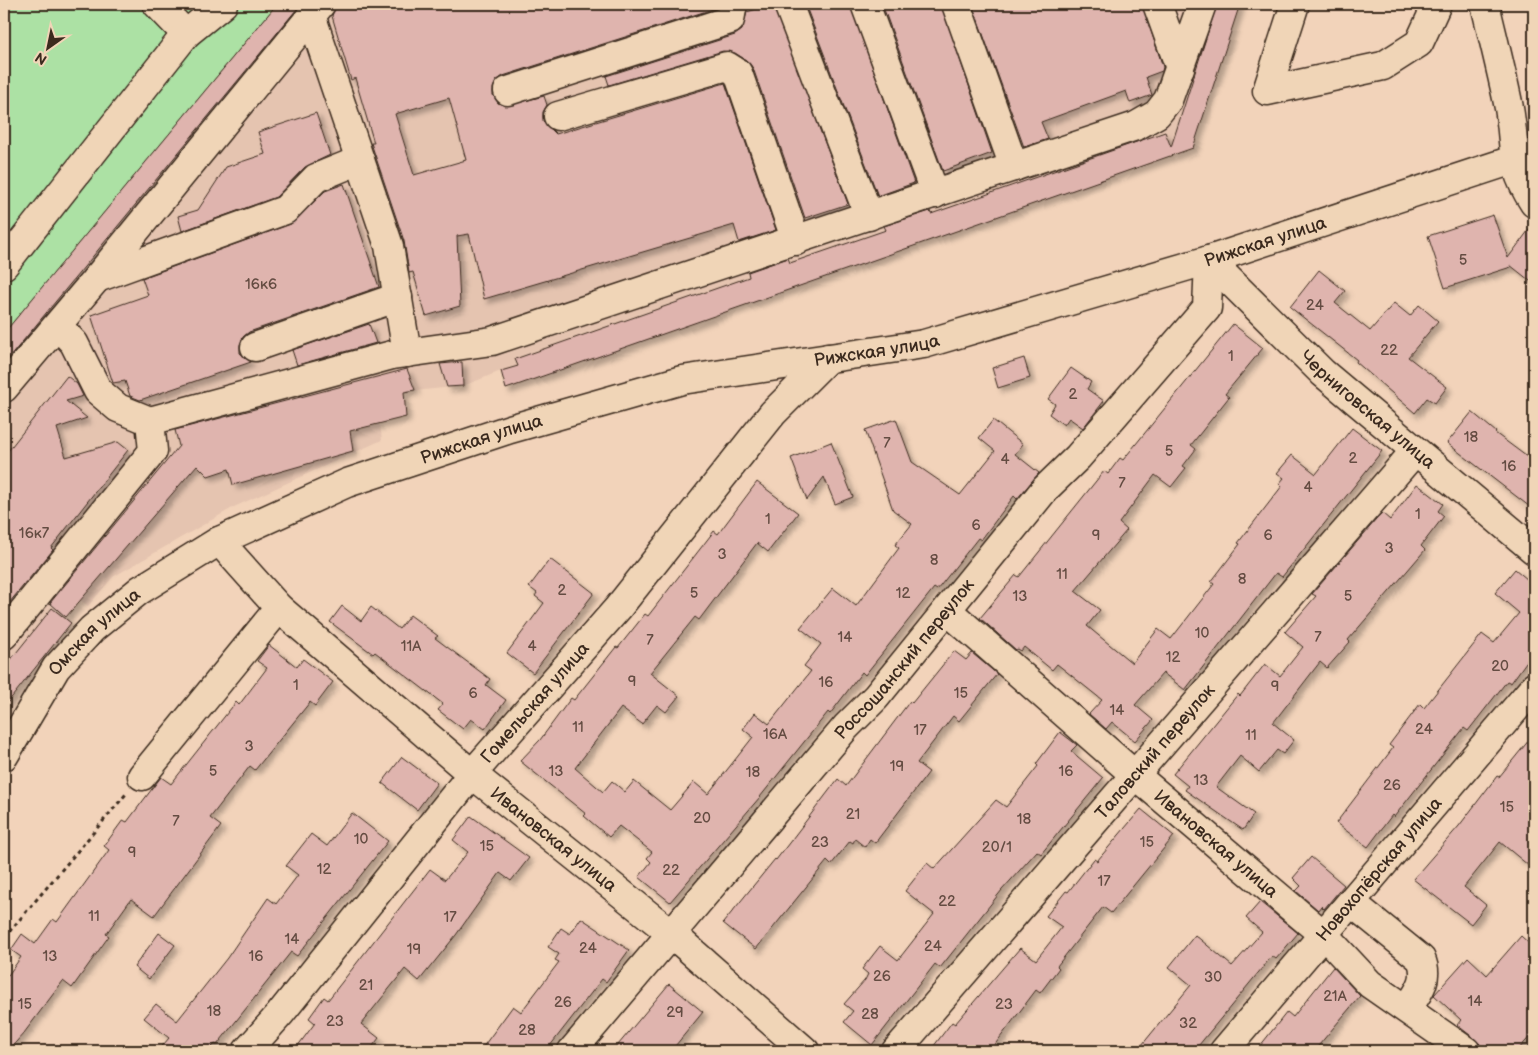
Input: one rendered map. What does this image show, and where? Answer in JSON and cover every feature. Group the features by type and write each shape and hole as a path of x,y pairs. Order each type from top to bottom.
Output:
{"street":[{"path":"157,4 186,34"},
{"path":"4,265 186,34 223,4"},
{"path":"508,91 730,20 733,4"},
{"path":"788,4 869,216"},
{"path":"865,4 936,194"},
{"path":"956,4 1014,167"},
{"path":"1157,4 1180,68"},
{"path":"58,326 74,343 98,391 118,408 150,421 392,355 492,341 1136,126 1157,114 1168,100 1202,4"},
{"path":"1295,4 1267,91 1383,66 1419,43 1437,4"},
{"path":"1485,4 1509,110 1524,157 1524,187 1534,203"},
{"path":"316,9 360,160 389,246 407,353"},
{"path":"4,388 58,326 316,9"},
{"path":"558,116 727,66 738,73 796,240"},
{"name":"Рижская улица","path":"219,541 347,483 510,429 682,380 924,344 1208,260 1524,157"},
{"path":"97,278 285,210 316,178 360,160"},
{"name":"Черниговская улица","path":"1208,260 1323,373 1534,550"},
{"name":"Россошанский переулок","path":"572,1051 846,727 876,697 948,611 1045,489 1078,456 1207,308 1208,260"},
{"path":"255,347 398,297"},
{"name":"Гомельская улица","path":"247,1051 280,1014 472,774 618,608 773,413 828,358"},
{"path":"4,635 153,451 150,421"},
{"name":"Таловский переулок","path":"896,1051 1415,451"},
{"name":"Ивановская улица","path":"219,541 278,608 472,774 672,934 805,1051"},
{"name":"Омская улица","path":"4,756 56,668 92,629 140,590 219,541"},
{"path":"142,776 278,608"},
{"name":"Ивановская улица","path":"948,611 1135,775 1325,936 1370,984 1466,1051"},
{"name":"Новохопёрская улица","path":"1224,1051 1325,936 1534,687"},
{"path":"1352,903 1421,959 1425,969 1422,986 1407,1010"}],"path":[{"path":"4,938 142,776"}],"shaded area":[{"path":"277,4 1240,4 1193,148 506,389 501,371 463,386 404,392 380,423 382,440 234,507 113,577 88,606 80,600 66,617 71,623 4,707 4,333"}],"green space":[{"path":"4,4 277,4 4,333"}],"building":[{"path":"277,4 301,4 4,364 4,333"},
{"path":"336,4 717,4 716,8 503,76 496,81 493,95 498,103 505,106 544,96 547,105 543,112 543,121 556,134 725,83 776,230 739,242 734,225 484,299 469,234 457,236 460,306 426,316 413,272 409,273 404,241 371,143 374,143 355,78 351,80 332,16","holes":["449,98 466,160 414,175 395,114"]},
{"path":"773,4 848,204 805,218 753,68 746,60 735,53 723,51 609,85 606,76 735,35 742,30 747,12"},
{"path":"805,4 850,4 914,183 878,196"},
{"path":"882,4 941,4 992,153 943,171"},
{"path":"972,4 1142,4 1163,67 1162,71 1146,77 1152,95 1130,103 1126,91 1041,122 1048,139 1024,147"},
{"path":"1217,4 1240,4 1193,148 506,389 501,371 518,366 515,359 749,277 748,272 788,258 790,263 886,230 884,226 930,211 931,214 1165,132 1171,147"},
{"path":"316,113 330,155 305,167 276,197 182,231 178,216 198,210 226,167 265,154 258,132"},
{"path":"344,184 379,287 249,332 243,337 240,353 251,362 140,400 130,396 125,381 113,383 91,315 148,295 142,278 291,224 325,191"},
{"path":"1493,215 1508,258 1534,223 1534,284 1510,265 1511,267 1445,288 1428,236"},
{"path":"1319,270 1345,291 1335,303 1370,331 1394,303 1410,316 1419,305 1438,321 1408,357 1447,387 1435,403 1427,398 1415,413 1356,362 1357,360 1290,307"},
{"path":"369,324 376,343 297,365 292,350"},
{"path":"1233,324 1263,348 1225,394 1229,397 1191,445 1196,449 1183,466 1186,468 1171,487 1155,475 1119,523 1127,530 1075,591 1100,610 1087,626 1132,663 1158,629 1171,639 1214,584 1211,582 1240,544 1238,543 1282,486 1279,484 1284,478 1277,473 1292,455 1316,474 1352,428 1382,451 1282,577 1276,573 1185,690 1163,673 1135,705 1153,720 1135,741 1112,722 1106,729 1089,714 1102,700 1057,664 1052,670 1024,647 1021,651 1016,650 980,618 1016,575 1019,577 1104,471 1108,474 1120,458 1123,460"},
{"path":"1024,358 1030,378 998,388 992,368"},
{"path":"462,362 463,386 447,387 440,364"},
{"path":"1071,368 1091,382 1087,389 1104,401 1083,428 1069,418 1064,425 1049,414 1055,404 1048,399"},
{"path":"407,369 415,390 404,392 406,417 350,431 353,451 233,485 229,469 208,476 197,465 66,617 50,603 179,446 175,430"},
{"path":"67,376 77,384 83,396 66,401 87,418 57,428 66,457 118,442 128,450 51,548 53,550 4,609 4,456"},
{"path":"1472,412 1495,433 1534,462 1534,510 1447,443"},
{"path":"896,419 912,462 960,495 995,451 979,438 993,420 1023,444 1015,454 1039,473 1017,499 1014,496 981,540 978,538 937,590 934,588 865,675 862,672 830,714 828,712 760,797 670,902 639,877 651,862 647,858 652,852 619,826 609,837 584,816 586,814 520,761 540,740 571,698 574,700 645,614 648,616 714,531 718,534 757,482 798,513 768,552 757,543 699,620 695,617 650,673 679,696 666,712 657,705 642,724 621,708 575,768 603,792 612,781 625,792 634,781 670,810 694,782 708,794 753,737 743,729 755,713 769,724 811,671 804,666 821,644 800,628 833,588 856,606 899,548 895,545 912,524 893,510 865,430"},
{"path":"831,442 853,497 835,504 824,477 807,500 791,458"},
{"path":"1417,484 1443,504 1438,511 1444,516 1421,546 1425,550 1348,640 1350,642 1327,668 1320,662 1273,723 1294,740 1283,754 1277,750 1259,772 1240,756 1216,787 1254,814 1243,830 1185,790 1188,786 1173,774 1265,664 1280,676 1303,647 1285,632 1316,596 1312,594 1382,513 1390,520"},
{"path":"550,559 594,593 533,673 507,653 544,603 535,596 537,593 529,587"},
{"path":"1515,569 1534,585 1534,651 1511,683 1507,681 1468,731 1464,728 1368,847 1336,823 1393,748 1389,745 1420,704 1424,708 1482,634 1494,643 1519,613 1495,593"},
{"path":"342,606 361,621 371,607 399,629 410,615 438,636 435,638 490,679 486,685 506,700 485,729 471,719 463,729 438,710 443,704 375,652 373,654 330,622"},
{"path":"52,608 71,623 4,707 4,668"},
{"path":"269,645 297,667 303,659 333,682 315,706 310,702 255,770 250,766 210,818 221,826 154,916 131,899 106,934 109,936 72,988 63,981 24,1033 8,1051 4,1051 4,981 21,957 11,950 22,934 35,944 53,919 57,922 109,850 104,846 123,820 127,822 161,777 171,784 236,702 239,705 267,668 257,661"},
{"path":"954,651 966,660 972,653 997,674 959,721 953,716 917,763 929,772 875,843 870,839 865,847 855,839 853,843 850,841 831,865 827,861 756,949 723,923 776,860 838,779 846,786 910,701 912,703"},
{"path":"1060,732 1077,745 1071,751 1103,778 1041,854 1037,851 1002,890 940,968 935,964 872,1045 844,1022 853,1011 844,1004 865,980 868,974 862,969 880,946 898,960 934,914 905,891 927,863 934,869 996,800 1006,807 1038,766 1036,764"},
{"path":"1534,734 1534,870 1500,842 1464,887 1486,905 1471,924 1413,879"},
{"path":"402,757 437,783 417,810 382,783"},
{"path":"1141,809 1174,836 1111,913 1103,907 1057,966 1059,968 1040,993 1036,990 990,1051 930,1051 952,1022 955,1024 1020,948 1036,960 1062,927 1046,916 1094,859 1097,861"},
{"path":"352,813 388,841 297,956 291,952 217,1045 215,1044 208,1051 158,1051 169,1038 144,1018 156,1004 177,1021 227,958 268,898 276,904 298,875 286,866 311,834 327,846"},
{"path":"471,816 529,858 511,881 500,873 456,935 419,981 405,969 361,1024 379,1038 369,1051 294,1051 315,1023 309,1018 324,997 328,1000 430,869 445,880 468,852 453,840"},
{"path":"1311,857 1344,885 1324,909 1321,906 1318,910 1296,891 1301,886 1293,878"},
{"path":"1260,902 1298,933 1276,959 1272,956 1194,1051 1137,1051 1191,985 1169,967 1195,935 1232,966 1262,932 1246,918"},
{"path":"581,918 629,950 606,982 602,979 546,1051 480,1051 513,1006 521,1012 559,962 555,960 559,954 548,947 561,928 570,934"},
{"path":"159,933 175,945 149,979 134,967"},
{"path":"1521,936 1534,948 1534,1032 1517,1051 1481,1051 1480,1044 1457,1025 1461,1020 1434,995 1468,957 1487,975"},
{"path":"1333,967 1360,996 1314,1051 1256,1051 1287,1012 1293,1017"},
{"path":"669,984 703,1012 671,1051 613,1051"}]}
